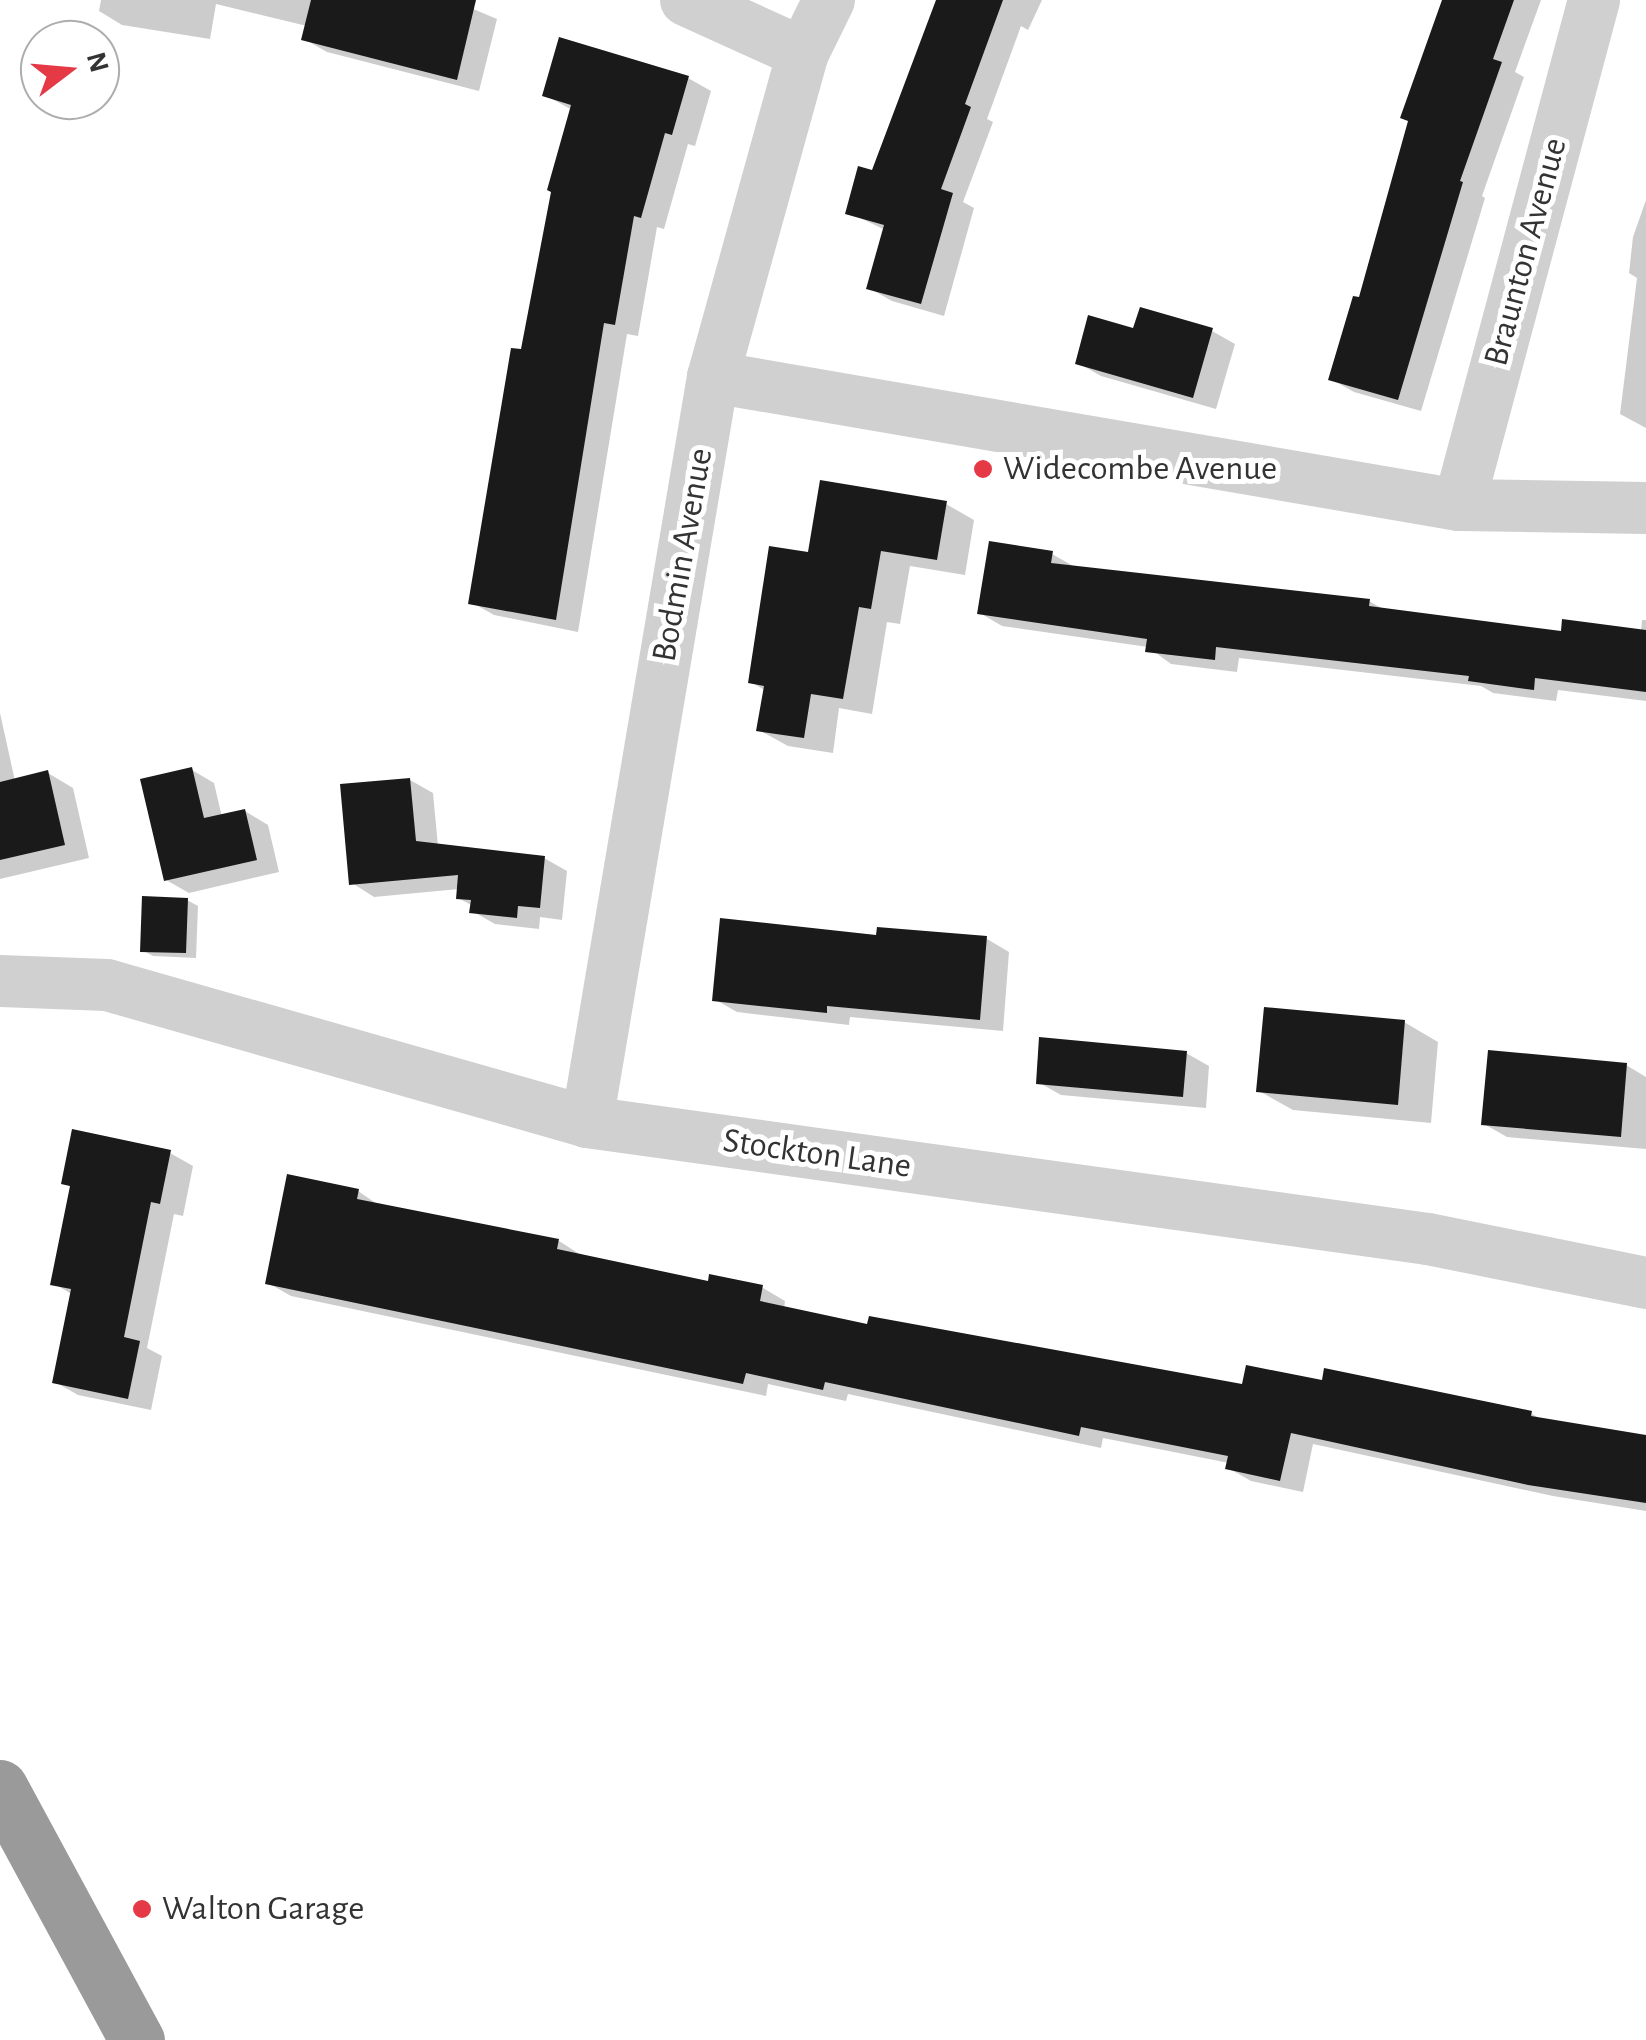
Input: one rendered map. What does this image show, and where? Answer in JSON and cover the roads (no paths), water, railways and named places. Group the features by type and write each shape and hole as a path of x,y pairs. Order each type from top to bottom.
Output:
{"highway":[{"path":"0,1787 137,2040"}],"street":[{"path":"686,0 803,53"},
{"name":"Bodmin Avenue","path":"587,1122 713,376 803,53 829,0"},
{"name":"Braunton Avenue","path":"1459,505 1594,0"},
{"path":"713,376 1459,505 1646,508"},
{"name":"Stockton Lane","path":"0,981 107,985 587,1122 1428,1239 1646,1283"}],"place":[{"name":"Widecombe Avenue","path":"983,469"},
{"name":"Walton Garage","path":"142,1909"}]}
